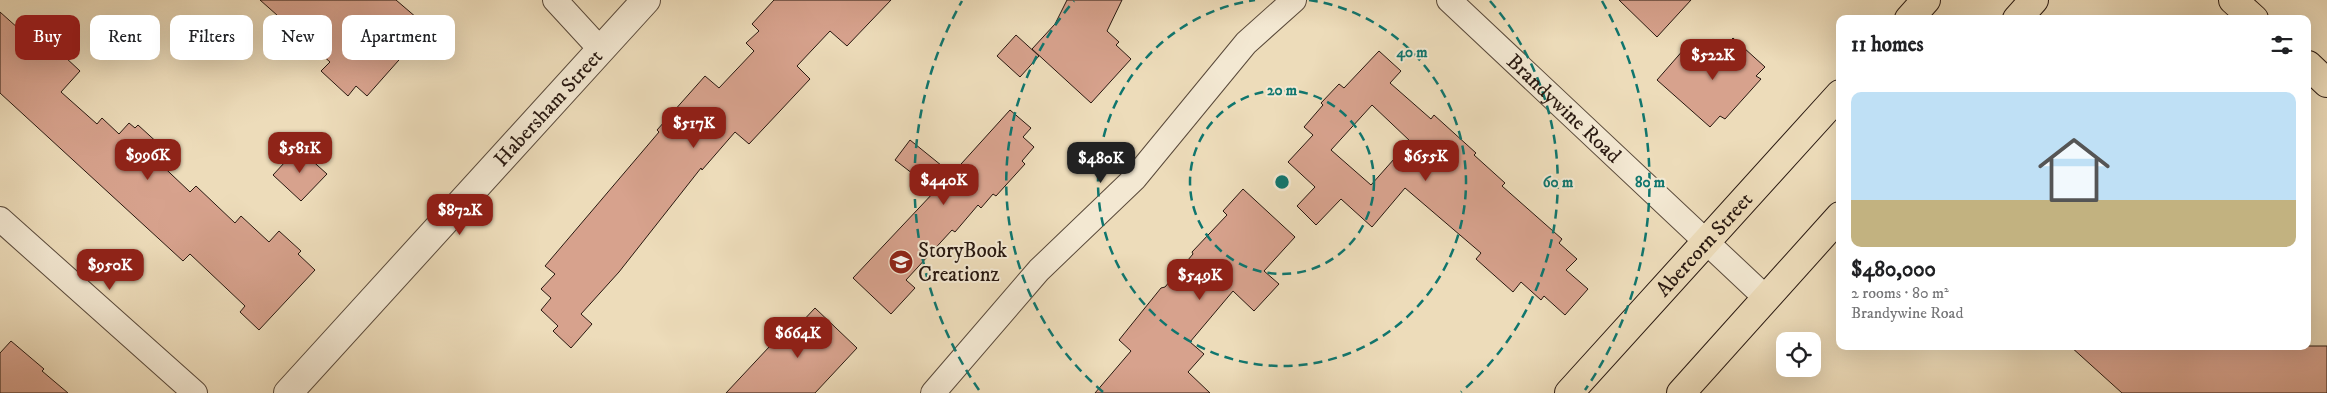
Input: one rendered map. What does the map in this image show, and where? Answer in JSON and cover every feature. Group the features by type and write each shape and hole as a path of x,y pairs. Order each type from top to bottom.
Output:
{"main road":[{"path":"1913,15 1926,0"},
{"path":"2021,15 2034,0"},
{"path":"2233,0 2250,15"},
{"path":"2311,68 2327,82"},
{"name":"Abercorn Street","path":"1569,393 1836,98"},
{"path":"1680,393 1836,220"}],"street":[{"path":"555,0 601,50"},
{"name":"Habersham Street","path":"288,393 646,0"},
{"path":"933,393 1038,270 1136,178 1246,43 1294,0"},
{"name":"Brandywine Road","path":"1449,0 1766,298"},
{"path":"0,219 195,393"}],"building":[{"path":"260,0 396,0 414,15 342,15 342,60 399,60 367,96 356,86 348,96 321,71 330,62 328,60 332,60 332,15 277,15"},
{"path":"774,0 891,0 847,46 830,31 797,66 810,79 749,144 735,132 702,170 701,168 619,272 581,314 592,324 571,348 553,331 558,326 541,310 551,298 541,289 555,274 545,266 659,132 657,130 705,76 719,88 754,51 746,43 759,31 752,24"},
{"path":"1067,0 1122,0 1107,31 1119,42 1116,45 1131,59 1091,103 1032,49 1055,24"},
{"path":"1619,0 1691,0 1657,37"},
{"path":"0,12 15,25 15,60 68,60 80,71 61,92 97,124 102,118 119,134 129,123 135,128 138,125 161,146 152,156 190,192 196,186 235,223 241,216 269,242 279,231 301,251 298,254 315,270 259,330 240,312 245,306 190,254 183,261 0,93"},
{"path":"1016,35 1039,56 1020,77 997,56"},
{"path":"1733,38 1765,67 1756,76 1761,79 1725,119 1720,116 1710,127 1657,80 1685,48 1706,67"},
{"path":"1379,51 1401,71 1390,83 1431,119 1434,115 1476,153 1474,155 1505,183 1502,186 1562,239 1559,243 1577,259 1566,270 1588,289 1565,315 1544,296 1541,300 1521,282 1513,292 1476,259 1481,253 1405,188 1372,227 1341,199 1316,225 1297,206 1315,187 1288,162 1313,135 1304,127 1323,105 1321,103 1339,84 1344,88","holes":["1372,105 1410,141 1371,185 1331,150"]},
{"path":"1010,110 1031,128 1023,137 1034,147 1022,161 1025,164 996,196 993,194 981,208 978,205 955,232 952,230 906,280 915,288 891,314 853,278 935,191 895,160 910,140 952,174"},
{"path":"298,148 327,174 301,201 273,175"},
{"path":"1243,189 1295,237 1264,271 1279,284 1254,311 1233,291 1190,342 1204,354 1188,372 1210,393 1095,393 1131,351 1119,340 1161,288 1165,287 1193,254 1192,252 1227,215 1223,211"},
{"path":"815,308 857,348 815,393 726,393 770,346 767,343 791,318 799,325"},
{"path":"11,341 44,369 42,371 68,393 0,393 0,353"},
{"path":"2311,346 2327,346 2327,393 2122,393 2074,350 2311,350"}],"place":[{"name":"StoryBook Creationz","path":"901,262"}]}
